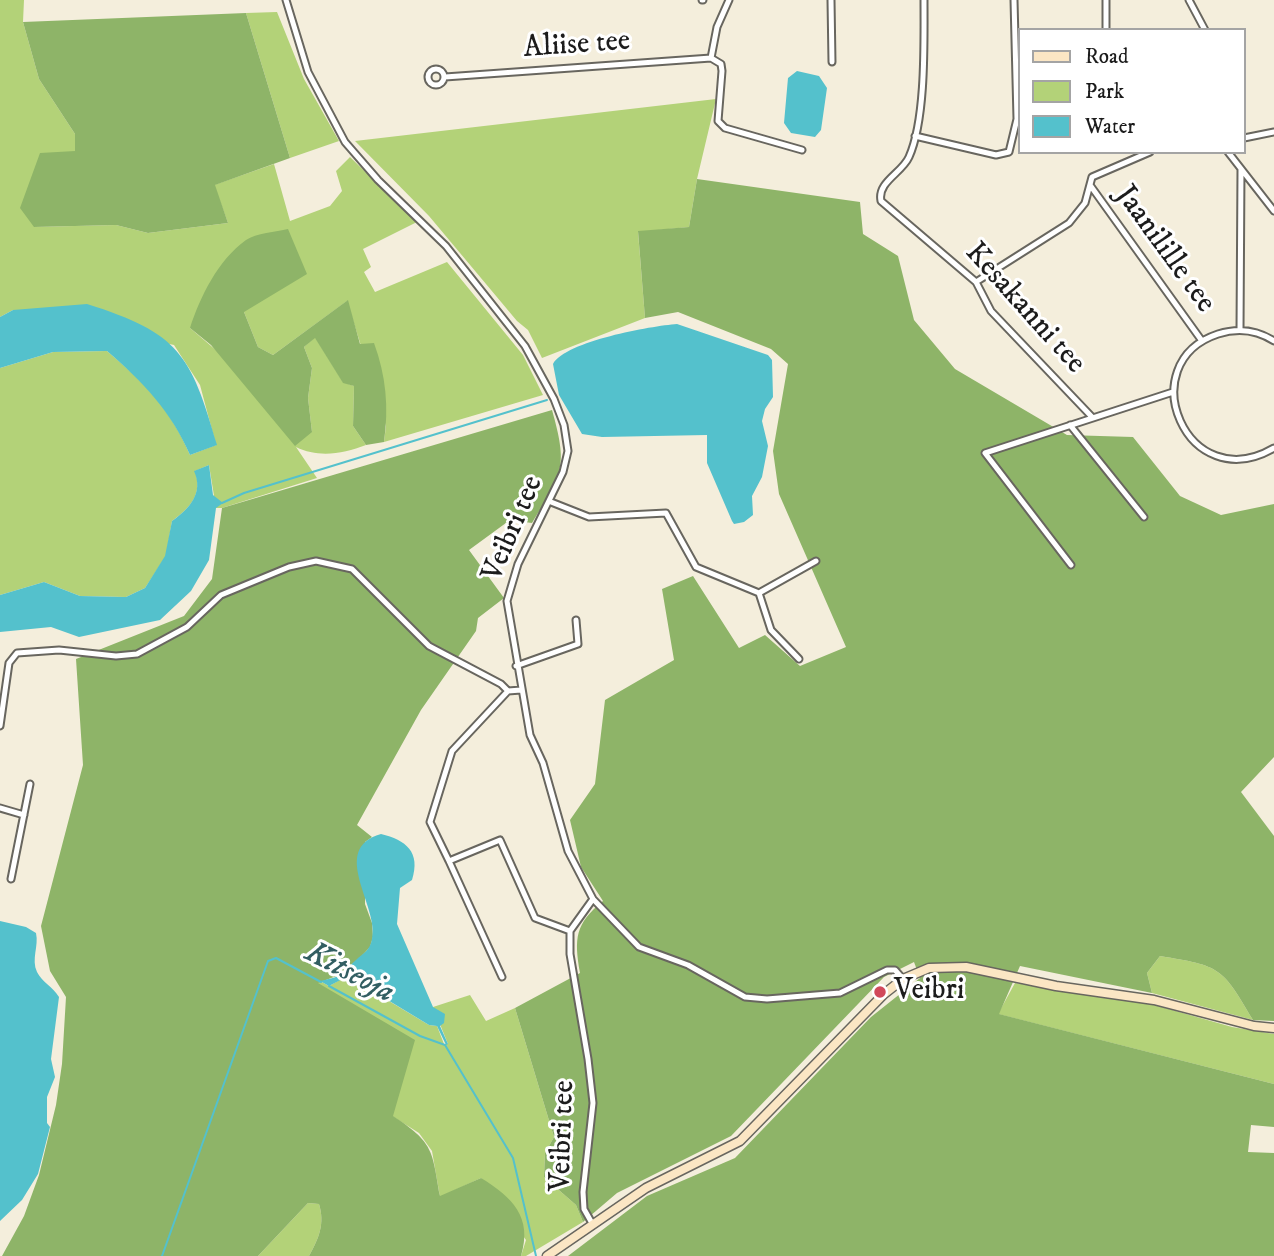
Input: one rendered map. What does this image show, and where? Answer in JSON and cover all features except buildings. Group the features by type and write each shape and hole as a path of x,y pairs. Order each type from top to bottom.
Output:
{"street":[{"name":"Veibri tee","path":"286,0 308,72 345,142 457,260 524,346 554,399 564,425 568,451 563,472 511,581 507,601 516,666 530,735 543,763 568,851 593,899 639,947 709,975 745,997 767,999 840,993 887,970 895,970 903,979"},
{"path":"729,0 718,27 711,58 722,64 718,121 725,128 802,150"},
{"path":"831,0 832,62"},
{"name":"Kesakanni tee","path":"924,0 921,96 915,136 909,158 881,191 881,201 976,282 991,311 1092,417"},
{"path":"915,136 996,155 1009,152 1017,119 1014,0"},
{"path":"1105,0 1106,28"},
{"path":"1189,0 1204,28"},
{"name":"Aliise tee","path":"444,77 711,58"},
{"path":"1246,138 1274,132"},
{"path":"976,282 1069,223 1085,203 1092,177 1145,154"},
{"path":"1229,154 1274,211"},
{"path":"1240,330 1241,170"},
{"name":"Jaanilille tee","path":"1090,185 1202,341"},
{"path":"1274,341 1260,334 1240,330 1220,333 1202,341 1183,362 1173,392 1181,425 1206,451 1241,460 1274,448"},
{"path":"1071,565 985,457 985,453 1173,392"},
{"path":"1070,425 1144,517"},
{"path":"551,502 589,517 666,513 696,568 759,593"},
{"path":"0,726 9,663 17,653 59,650 116,656 137,654 187,626 221,595 289,567 316,561 352,569 429,646 501,684 508,691"},
{"path":"759,593 816,561"},
{"path":"759,593 771,630 799,659"},
{"path":"516,666 578,644 576,620"},
{"path":"502,977 430,822 453,751 508,691 521,690"},
{"path":"11,879 30,783"},
{"path":"0,808 24,815"},
{"path":"449,861 500,839 535,918 570,931 593,899"},
{"name":"Veibri tee","path":"570,931 570,954 589,1059 593,1103 583,1192 584,1209 593,1225"},
{"path":"547,1256 646,1188 740,1142 874,1003 903,979 929,968 966,967 1056,986 1154,999 1254,1026 1274,1028"}],"green space":[{"path":"0,0 24,0 23,22 39,79 75,134 75,151 34,227 116,225 148,233 228,223 214,185 274,164 290,221 330,206 342,191 336,171 350,157 417,222 363,249 371,267 364,272 375,292 447,262 523,355 543,395 384,442 386,426 347,301 273,355 258,347 244,312 190,328 312,432 308,398 312,368 304,347 315,337 343,382 354,386 353,426 366,445 331,454 313,453 296,447 317,478 222,508 216,508 209,465 195,471 196,494 189,506 172,521 166,556 145,588 126,597 80,596 44,582 0,595 0,368 53,352 107,351 155,397 174,423 190,455 216,445 200,385 174,345 13,310 0,317"},
{"path":"277,12 304,79 339,141 290,158 246,13"},
{"path":"246,13 290,158 215,185 228,223 148,233 116,225 34,227 20,208 40,153 75,151 75,134 39,79 23,22"},
{"path":"716,99 689,227 638,232 645,318 542,358 528,330 517,321 429,216 355,141"},
{"path":"697,179 860,202 863,234 898,256 914,320 955,369 1067,435 1133,437 1180,496 1221,515 1274,504 1274,757 1241,792 1274,836 1274,1021 1253,1020 1234,989 1218,972 1196,963 1160,956 1147,973 1152,993 1020,966 999,1014 1274,1084 1274,1127 1251,1125 1248,1152 1274,1153 1274,1256 568,1256 647,1196 735,1158 871,1017 920,978 914,962 884,977 731,1136 617,1193 583,1222 576,1205 544,1177 545,1153 554,1137 515,1008 580,973 577,950 579,932 587,917 603,901 581,867 570,820 595,784 605,700 674,660 662,589 693,576 739,648 765,635 800,666 846,647 779,494 773,451 788,364 771,349 678,312 645,318 638,231 689,227"},
{"path":"288,229 307,274 244,312 258,347 273,355 348,300 360,344 374,343 381,367 386,404 384,442 366,445 353,426 354,386 343,383 315,338 304,347 312,368 308,398 312,432 295,446 211,345 190,328 211,280 236,248 255,236"},
{"path":"552,410 560,445 560,469 532,523 510,520 469,550 504,598 478,618 476,631 421,710 357,825 372,837 365,842 365,904 372,923 373,937 370,947 347,972 318,983 415,1040 393,1116 417,1133 429,1149 440,1196 481,1178 510,1201 522,1219 524,1242 521,1256 309,1256 318,1237 321,1218 319,1204 308,1203 258,1256 2,1256 24,1216 39,1175 56,1105 62,1064 66,997 50,971 41,926 83,765 76,659 184,616 212,579 222,508"},
{"path":"1160,956 1196,963 1218,972 1234,989 1253,1020 1152,993 1147,973"},
{"path":"347,976 429,1025 437,1026 444,1044 448,1044 433,1007 470,995 486,1021 515,1008 554,1137 545,1153 544,1177 576,1205 583,1222 526,1256 521,1256 526,1240 481,1178 440,1197 432,1151 419,1133 392,1116 317,983 320,981 329,986"},
{"path":"1015,983 1151,1004 1232,1027 1274,1034 1274,1084 998,1014"},
{"path":"308,1203 319,1204 321,1218 318,1237 309,1256 258,1256"}],"water":[{"path":"797,71 819,76 827,88 821,130 815,137 791,133 784,123 788,78"},
{"path":"87,304 142,325 162,337 177,351 199,389 217,445 190,455 155,398 107,351 53,352 0,368 0,317 13,310"},
{"path":"677,324 768,355 772,360 773,397 765,409 762,421 768,446 762,477 752,496 753,515 744,522 734,524 732,521 707,463 707,435 602,437 582,434 559,395 553,364 574,348 610,336"},
{"path":"209,465 213,495 223,503 216,508 209,560 191,591 160,620 79,637 51,627 0,632 0,595 44,582 80,596 126,597 145,588 165,556 172,521 189,506 196,493 197,479 194,471"},
{"path":"381,834 398,840 413,855 412,880 400,888 397,924 433,1007 445,1014 444,1023 440,1026 448,1044 446,1045 437,1026 429,1025 348,976 329,986 320,981 341,974 370,946 373,926 360,880 358,852 366,842"},
{"path":"0,921 26,927 36,933 37,972 59,997 51,1059 55,1077 47,1097 47,1123 50,1127 38,1174 22,1200 0,1221"}],"waterway":[{"path":"222,503 244,493 547,400"},
{"name":"Kitseoja","path":"162,1256 268,961 276,958 321,982"},
{"name":"Kitseoja","path":"329,986 420,1036 445,1045 513,1158 536,1256"}],"place":[{"name":"Veibri","path":"880,992"}]}
